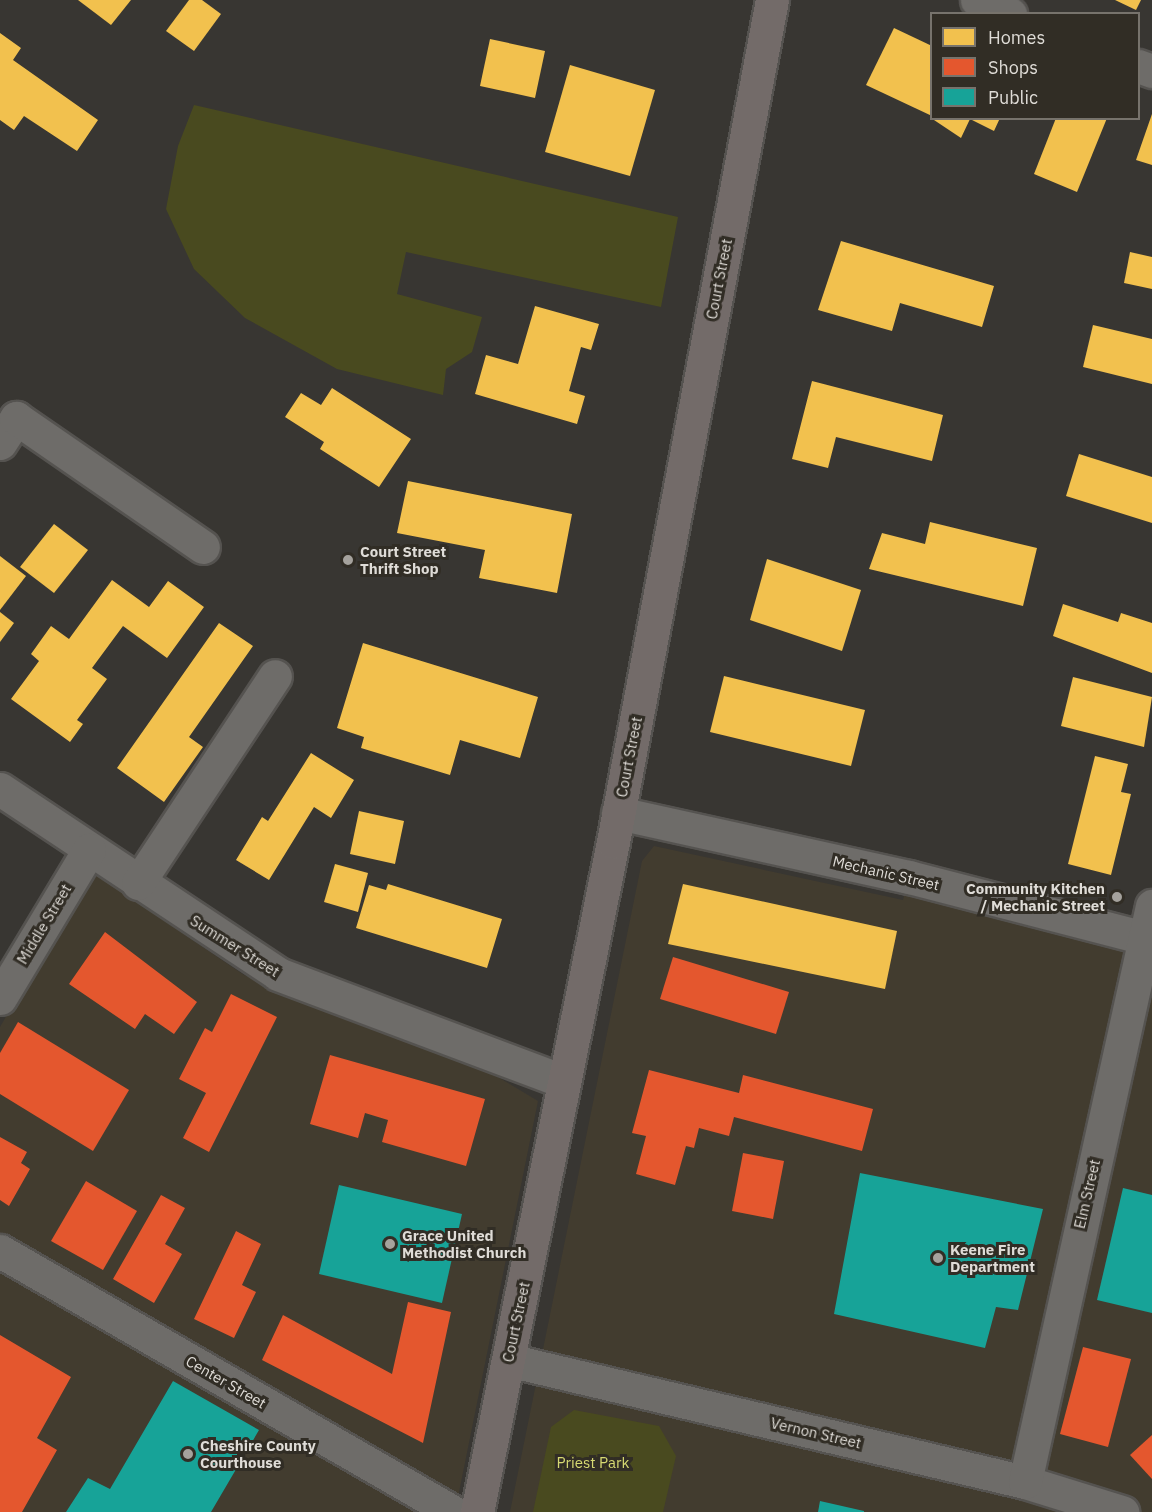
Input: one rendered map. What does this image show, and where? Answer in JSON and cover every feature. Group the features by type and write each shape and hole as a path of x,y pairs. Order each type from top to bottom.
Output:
{"main road":[{"name":"Court Street","path":"477,1512 618,813 772,0"}],"street":[{"path":"977,0 1005,12"},
{"path":"0,444 16,418 202,547"},
{"path":"138,883 275,676"},
{"name":"Summer Street","path":"0,789 138,883 278,974 563,1081"},
{"name":"Mechanic Street","path":"618,813 909,877 1149,939"},
{"name":"Middle Street","path":"0,998 89,850"},
{"name":"Elm Street","path":"1025,1482 1149,939 1152,906"},
{"name":"Center Street","path":"0,1251 453,1512"},
{"name":"Vernon Street","path":"508,1360 1025,1482 1122,1512"}],"shaded area":[{"path":"654,846 903,900 909,877 978,895 1152,960 1152,1512 510,1512 642,861"},
{"path":"97,875 244,975 486,1070 538,1101 455,1512 0,1512 0,1027 77,894"}],"green space":[{"path":"194,105 678,217 661,307 406,252 397,294 482,317 472,352 446,369 443,395 337,369 245,318 194,269 166,209 178,146"},
{"name":"Priest Park","path":"574,1410 659,1426 676,1456 663,1512 533,1512 551,1427"}],"building: Homes":[{"path":"78,0 131,0 111,25"},
{"path":"189,0 202,0 221,14 194,51 166,31"},
{"path":"1115,0 1141,0 1136,10"},
{"path":"894,28 930,45 930,115 866,85"},
{"path":"0,33 21,48 13,60 98,120 77,151 24,116 14,130 0,120"},
{"path":"490,39 545,51 535,98 480,86"},
{"path":"570,65 655,90 630,176 545,152"},
{"path":"1152,114 1152,165 1136,160"},
{"path":"934,120 970,120 961,138"},
{"path":"972,120 999,120 994,131"},
{"path":"1055,120 1106,120 1077,192 1034,174"},
{"path":"841,241 994,286 982,327 900,303 892,331 818,310"},
{"path":"1130,252 1152,257 1152,289 1124,283"},
{"path":"535,306 599,324 591,350 581,347 569,391 585,396 577,424 475,394 486,355 518,364"},
{"path":"1093,325 1152,339 1152,384 1083,367"},
{"path":"812,381 943,415 932,461 836,437 828,468 792,459"},
{"path":"332,388 411,439 379,487 320,449 324,442 285,417 301,393 321,405"},
{"path":"1079,454 1152,477 1152,523 1066,496"},
{"path":"408,481 572,514 557,593 479,578 485,550 397,533"},
{"path":"930,522 1037,548 1023,606 869,569 882,533 925,544"},
{"path":"54,524 88,550 54,593 20,567"},
{"path":"0,556 26,576 0,610"},
{"path":"767,559 861,590 842,651 750,620"},
{"path":"112,580 149,607 168,581 204,607 167,658 123,626 92,668 107,679 77,720 83,724 70,742 11,699 39,661 31,654 51,626 69,639"},
{"path":"1063,604 1118,622 1121,613 1152,623 1152,673 1053,636"},
{"path":"0,612 14,623 0,642"},
{"path":"219,623 253,646 189,737 203,747 164,802 117,768"},
{"path":"363,643 538,697 520,758 460,740 450,775 361,748 364,737 337,728"},
{"path":"724,676 865,710 851,766 710,732"},
{"path":"1073,677 1152,697 1144,747 1061,726"},
{"path":"311,753 354,780 331,818 314,807 269,880 236,860 262,817 268,821"},
{"path":"1095,756 1128,764 1121,792 1131,794 1111,875 1068,864"},
{"path":"359,811 404,821 395,864 350,854"},
{"path":"335,864 368,873 358,912 324,902"},
{"path":"388,884 502,919 487,968 356,928 369,885 386,890"},
{"path":"683,884 897,931 885,989 668,944"}],"building: Shops":[{"path":"105,932 197,1002 174,1034 145,1014 135,1029 69,984"},
{"path":"673,957 789,992 776,1034 660,999"},
{"path":"231,994 277,1017 209,1152 183,1138 206,1093 179,1079 205,1028 212,1032"},
{"path":"18,1022 129,1090 93,1151 0,1094 0,1053"},
{"path":"330,1055 485,1099 466,1166 382,1142 388,1120 365,1113 358,1138 310,1124"},
{"path":"649,1070 739,1093 743,1075 873,1109 862,1151 734,1117 729,1136 699,1128 694,1148 686,1146 675,1185 636,1174 646,1136 632,1133"},
{"path":"0,1137 27,1152 21,1163 30,1169 9,1206 0,1200"},
{"path":"743,1153 784,1161 773,1219 732,1211"},
{"path":"86,1181 137,1211 103,1270 51,1241"},
{"path":"161,1195 185,1208 165,1244 182,1254 154,1303 113,1279"},
{"path":"236,1231 261,1244 242,1285 256,1292 234,1338 194,1319"},
{"path":"408,1302 451,1312 423,1443 262,1360 283,1315 392,1374"},
{"path":"0,1335 71,1377 37,1438 57,1450 22,1512 0,1512"},
{"path":"1083,1347 1131,1359 1108,1447 1060,1434"},
{"path":"1152,1435 1152,1479 1130,1455"}],"building: Public":[{"name":"Keene Fire Department","path":"860,1173 1043,1209 1018,1310 996,1307 985,1348 834,1314"},
{"name":"Grace United Methodist Church","path":"339,1185 462,1214 442,1303 319,1274"},
{"path":"1123,1188 1152,1195 1152,1313 1097,1300"},
{"name":"Cheshire County Courthouse","path":"173,1381 259,1430 211,1512 66,1512 88,1478 110,1489"},
{"path":"820,1501 864,1511 864,1512 818,1512"}],"place":[{"name":"Court Street Thrift Shop","path":"348,560"},
{"name":"Community Kitchen / Mechanic Street","path":"1117,897"},
{"name":"Grace United Methodist Church","path":"390,1244"},
{"name":"Keene Fire Department","path":"938,1258"},
{"name":"Cheshire County Courthouse","path":"188,1454"}]}
